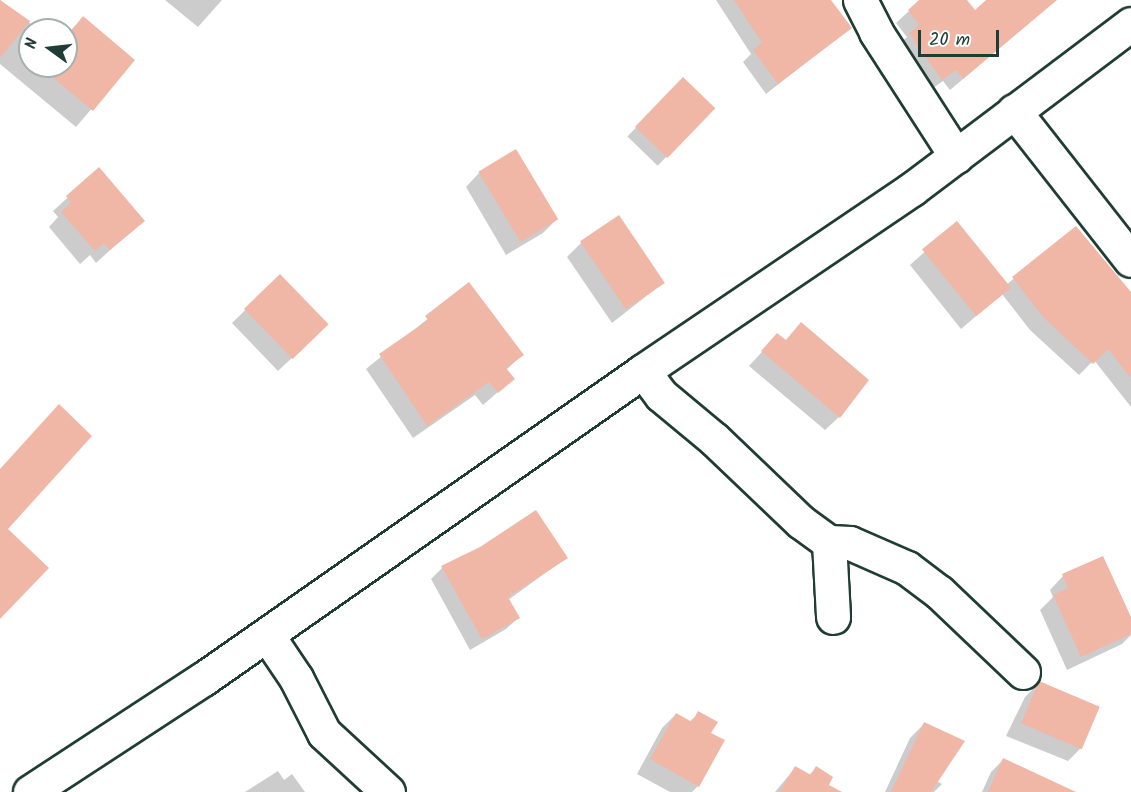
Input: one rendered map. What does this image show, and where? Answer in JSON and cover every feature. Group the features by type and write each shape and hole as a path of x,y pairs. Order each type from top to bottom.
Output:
{"street":[{"path":"860,0 876,32 956,156"},
{"path":"30,792 267,635 643,371 956,156 1131,24"},
{"path":"1014,111 1131,261"},
{"path":"643,371 661,395 714,439 801,522 829,542 850,543 907,568 939,592 1023,672"},
{"path":"829,542 833,617"},
{"path":"267,635 296,678 324,733 388,792"}],"building":[{"path":"0,0 26,18 18,18 18,36 0,58"},
{"path":"734,0 831,0 852,28 778,84 753,50 762,43"},
{"path":"919,0 967,0 975,10 986,0 1057,0 963,79 956,70 942,80 909,33 919,25 908,10"},
{"path":"83,16 135,60 93,111 53,78 78,78 78,22"},
{"path":"683,77 715,108 667,158 635,127"},
{"path":"516,149 558,219 521,242 478,172"},
{"path":"99,167 145,221 110,250 104,243 95,251 61,212 71,203 66,196"},
{"path":"619,215 665,283 626,309 580,241"},
{"path":"957,221 1011,288 976,316 922,249"},
{"path":"1076,226 1131,292 1131,378 1108,349 1093,364 1043,317 1012,277"},
{"path":"280,274 329,324 293,359 244,309"},
{"path":"469,282 524,355 506,368 515,379 498,393 489,382 427,426 379,354 428,320 425,316"},
{"path":"801,322 869,380 840,418 761,351 777,333 786,340"},
{"path":"59,404 92,436 8,529 49,568 0,619 0,469"},
{"path":"536,510 568,558 508,597 520,618 482,639 441,566 480,547"},
{"path":"1103,556 1131,617 1131,634 1081,657 1053,595 1068,588 1062,574"},
{"path":"1039,681 1100,707 1082,749 1021,723"},
{"path":"698,711 718,722 711,733 725,740 699,787 650,759 676,713 692,722"},
{"path":"924,722 965,741 931,792 891,792"},
{"path":"1003,758 1076,792 988,792"},
{"path":"795,766 811,775 816,766 833,777 829,785 842,792 780,792"}]}
